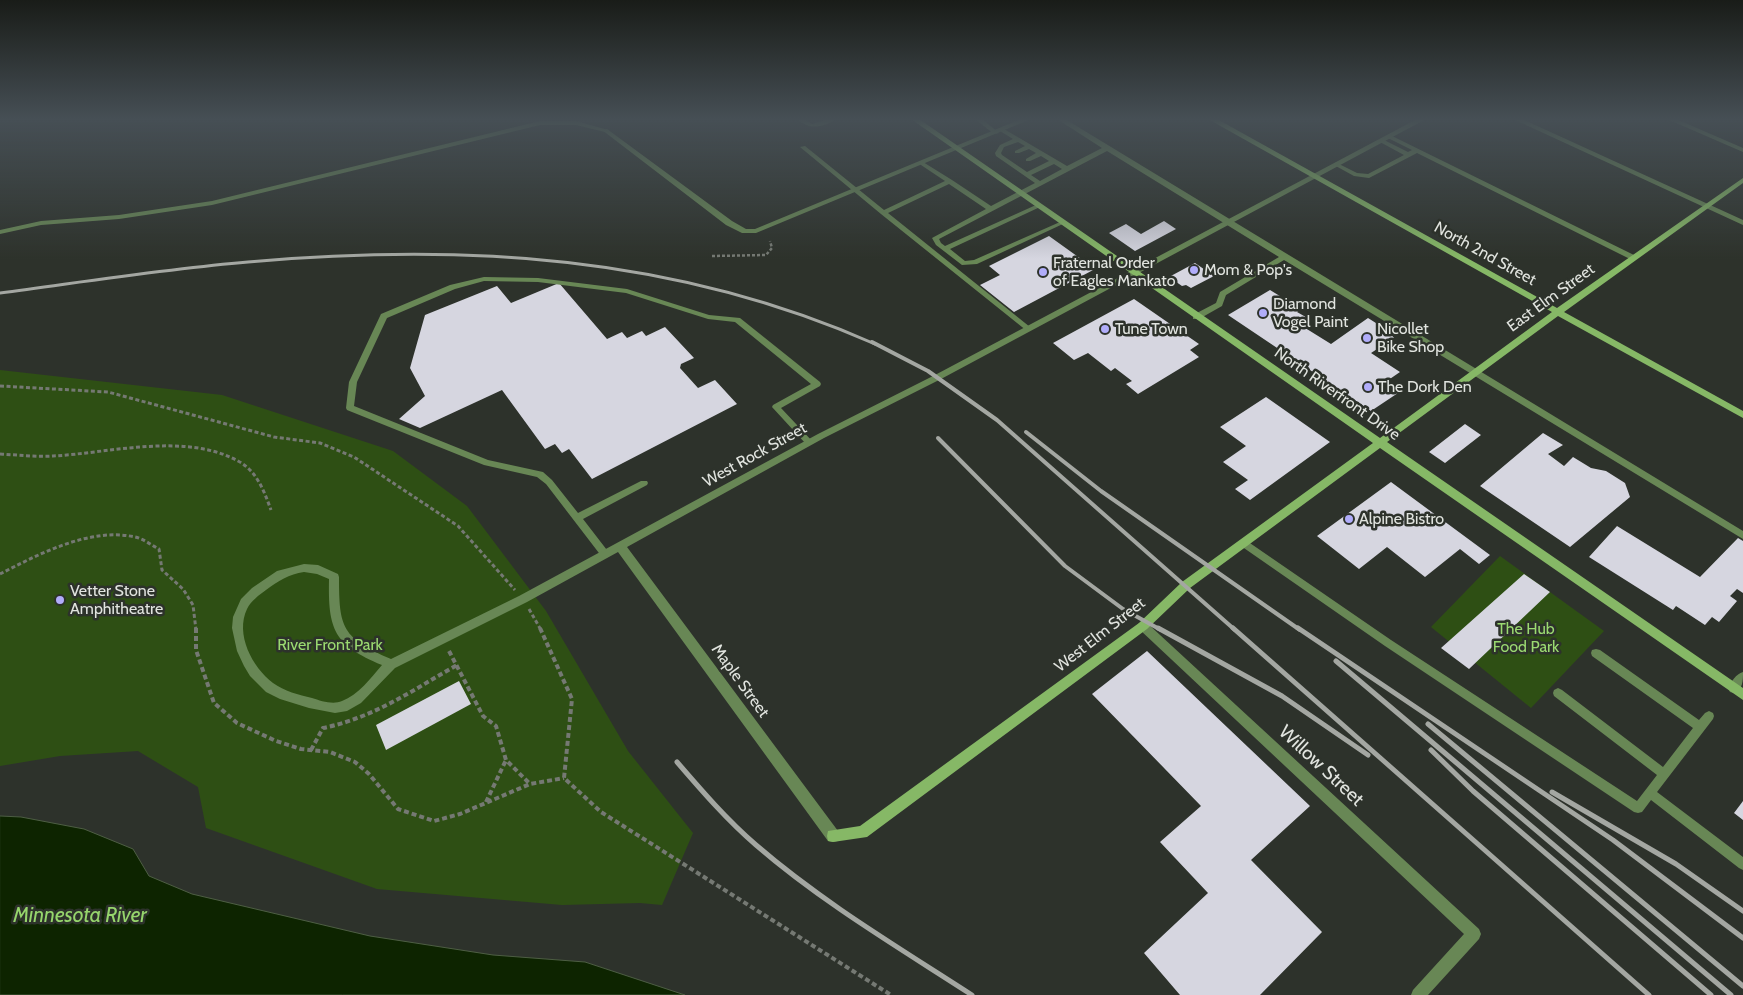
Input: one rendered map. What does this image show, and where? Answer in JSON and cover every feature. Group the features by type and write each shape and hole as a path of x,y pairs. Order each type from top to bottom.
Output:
{"street":[{"path":"652,165 729,223 746,231 766,228 919,165"},
{"name":"North Riverfront Drive","path":"980,165 1738,692"},
{"name":"North 2nd Street","path":"1295,165 1743,415"},
{"name":"West Rock Street","path":"391,664 365,653 345,637 336,620 334,577 318,568 304,568 281,574 261,587 242,607 238,627 242,649 252,671 271,688 293,698 317,705 341,708 360,696 391,664 443,639 605,554 809,442 1335,165"},
{"path":"1618,165 1743,223"},
{"name":"East Elm Street","path":"1380,443 1556,312 1743,180"},
{"name":"West Elm Street","path":"833,836 862,832 1143,626 1186,585 1380,443"},
{"name":"Maple Street","path":"620,546 833,836"},
{"name":"Willow Street","path":"1143,626 1474,934 1418,995"},
{"path":"1738,692 1743,677"}],"lane":[{"path":"0,232 41,222 119,217 212,203 366,165"},
{"path":"825,165 1027,329"},
{"path":"925,165 991,209"},
{"path":"1015,165 1039,184"},
{"path":"1026,175 1045,165"},
{"path":"1061,165 1067,169"},
{"path":"1062,223 975,262 964,264 938,244 935,238 939,234 1021,194 1074,165"},
{"path":"1135,165 1226,223 1476,372 1743,535"},
{"path":"1337,165 1356,175 1369,176 1387,165"},
{"path":"1448,165 1634,258"},
{"path":"883,213 950,181"},
{"path":"945,249 1038,206"},
{"path":"1196,317 1219,304 1223,294 1284,257"},
{"path":"605,554 549,482 540,474 487,463 350,408 353,382 384,316 453,287 484,279 538,280 627,291 708,318 737,320 817,384 776,407 809,442"},
{"path":"577,518 644,483"},
{"path":"1244,543 1388,643 1638,808 1710,716"},
{"path":"1596,653 1700,727"},
{"path":"1558,693 1664,774"},
{"path":"1650,793 1743,864"}],"path":[{"path":"712,256 766,256 772,248 770,241"},
{"path":"0,454 54,456 163,446 211,452 230,456 245,464 259,477 272,510"},
{"path":"0,574 50,551 100,535 117,534 136,537 159,550 162,570 183,589 192,605 196,626 196,650 214,703 237,723 276,741 311,750 330,752 355,762 369,774 398,809 434,822 460,814 530,784 564,778"},
{"path":"443,639 483,716 496,726 506,760 530,784"},
{"path":"311,750 323,728 339,726 376,710 456,665"},
{"path":"486,802 506,760"}],"green space":[{"name":"River Front Park","path":"0,370 222,395 393,451 467,506 546,611 628,751 693,833 662,905 640,903 562,905 377,889 206,828 198,787 138,751 60,756 0,766"},
{"name":"The Hub Food Park","path":"1500,556 1604,631 1531,708 1431,627"}],"water":[{"name":"Minnesota River","path":"0,816 21,817 84,829 133,849 149,876 192,894 370,936 493,955 585,962 685,995 0,995"}],"building":[{"path":"1164,221 1176,229 1135,251 1109,233 1126,224 1141,234"},
{"name":"Fraternal Order of Eagles Mankato","path":"1049,236 1095,269 1014,312 980,285 1000,275 989,266"},
{"name":"Mom & Pop's","path":"1195,263 1214,276 1191,288 1186,285 1182,286 1169,277"},
{"path":"559,283 607,339 622,332 627,338 642,331 646,336 665,327 694,358 681,364 680,368 698,388 715,380 737,404 592,479 569,449 562,453 555,444 545,449 502,390 420,428 399,419 425,396 410,368 425,315 497,286 511,303"},
{"path":"1270,290 1301,309 1297,312 1311,320 1302,326 1331,344 1368,318 1387,330 1394,338 1371,353 1400,372 1384,383 1398,393 1371,411 1228,315"},
{"path":"1134,299 1199,344 1190,350 1199,357 1138,394 1126,384 1132,381 1115,368 1111,371 1088,353 1074,360 1053,343"},
{"path":"1266,397 1330,442 1250,500 1235,489 1248,480 1223,462 1246,446 1220,427"},
{"path":"1465,424 1481,435 1445,463 1429,452"},
{"path":"1543,433 1563,445 1548,454 1564,466 1573,457 1591,468 1606,471 1625,483 1630,497 1570,547 1480,486"},
{"path":"1391,482 1490,555 1479,564 1460,549 1425,577 1387,547 1359,569 1317,536"},
{"path":"1617,526 1700,577 1738,538 1743,541 1743,593 1737,589 1730,596 1737,601 1719,622 1712,617 1705,625 1676,606 1673,610 1589,557"},
{"path":"1524,574 1550,592 1469,669 1441,648"},
{"path":"1147,651 1310,806 1251,860 1322,932 1260,995 1180,995 1144,953 1208,893 1160,842 1201,806 1092,694"},
{"path":"459,681 471,704 386,750 376,725"},
{"path":"1743,801 1743,820 1734,813"}],"railway":[{"path":"0,293 155,272 248,262 329,256 409,254 489,256 568,263 646,274 723,291 799,314 875,344"},
{"path":"872,342 928,371 997,420 1235,630"},
{"path":"1026,432 1101,491 1300,630"},
{"path":"938,438 1065,566 1123,609 1161,630"},
{"path":"1158,628 1282,696 1368,755"},
{"path":"1233,628 1649,995"},
{"path":"1298,628 1613,840 1743,938"},
{"path":"1336,661 1731,995"},
{"path":"1428,724 1743,986"},
{"path":"1431,750 1473,791 1711,995"},
{"path":"677,762 735,826 781,866 834,905 972,995"},
{"path":"1552,792 1676,864 1743,911"}],"place":[{"name":"Mom & Pop's","path":"1194,270"},
{"name":"Fraternal Order of Eagles Mankato","path":"1043,272"},
{"name":"Diamond Vogel Paint","path":"1263,313"},
{"name":"Tune Town","path":"1105,329"},
{"name":"Nicollet Bike Shop","path":"1367,338"},
{"name":"The Dork Den","path":"1368,387"},
{"name":"Alpine Bistro","path":"1349,519"},
{"name":"Vetter Stone Amphitheatre","path":"60,600"}]}
